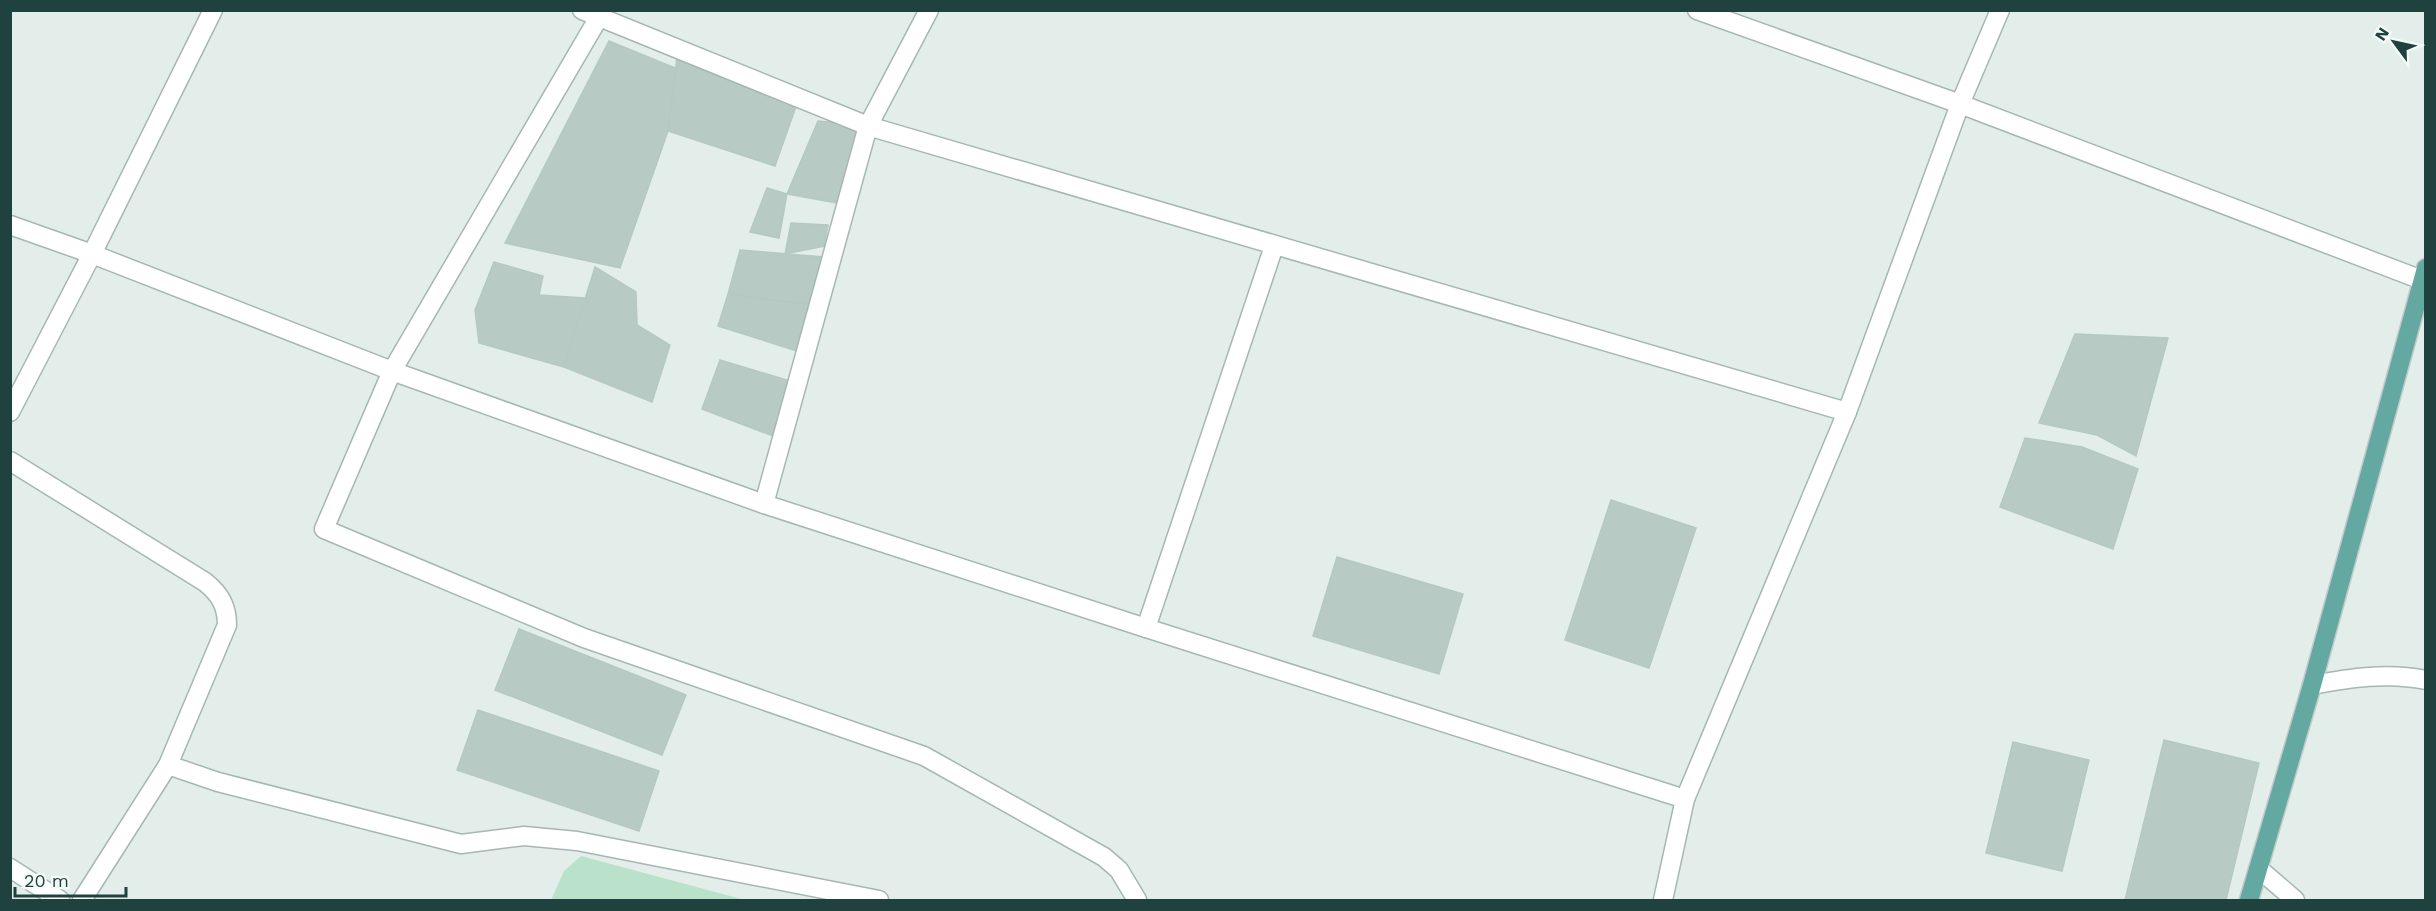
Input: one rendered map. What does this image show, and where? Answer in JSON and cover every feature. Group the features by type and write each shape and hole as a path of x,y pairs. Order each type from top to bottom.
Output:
{"main road":[{"path":"2249,900 2312,685 2424,274"}],"street":[{"path":"10,412 92,254 213,10"},
{"path":"582,10 868,126 1847,412"},
{"path":"764,504 868,126 929,10"},
{"path":"1697,10 2424,274"},
{"path":"1663,900 1685,799 1847,412 1960,104 2000,10"},
{"path":"599,17 392,371 324,529 584,638 924,756 1104,857 1119,870 1137,900"},
{"path":"10,225 92,254 392,371 764,504 1685,799"},
{"path":"1146,628 1274,246"},
{"path":"10,461 205,582 223,601 227,613 227,625 168,765 82,900"},
{"path":"2312,685 2362,676 2411,677 2426,680"},
{"path":"168,765 218,782 461,844 524,836 577,841 879,900"},
{"path":"10,868 60,900"},
{"path":"2259,869 2295,900"}],"green space":[{"path":"581,856 745,900 551,900 564,871"}],"building":[{"path":"609,41 680,70 668,131 620,268 505,243"},
{"path":"678,49 799,98 775,166 668,131"},
{"path":"818,121 868,126 847,205 787,194"},
{"path":"767,188 787,194 779,238 750,232"},
{"path":"791,223 828,225 824,246 785,254"},
{"path":"740,250 824,257 819,306 728,294"},
{"path":"494,262 543,276 539,295 584,298 564,367 479,343 475,310"},
{"path":"595,267 636,292 637,325 670,345 652,402 564,367"},
{"path":"728,294 819,306 797,351 718,326"},
{"path":"2075,334 2168,338 2136,456 2097,435 2039,423"},
{"path":"720,360 790,381 773,436 702,409"},
{"path":"2025,438 2082,447 2138,469 2113,549 2000,507"},
{"path":"1611,500 1696,528 1649,668 1565,640"},
{"path":"1337,557 1463,594 1439,674 1313,636"},
{"path":"519,629 686,695 662,755 495,690"},
{"path":"478,710 659,771 639,831 457,770"},
{"path":"2164,740 2259,763 2226,900 2125,900"},
{"path":"2013,742 2089,760 2062,871 1986,853"}]}
